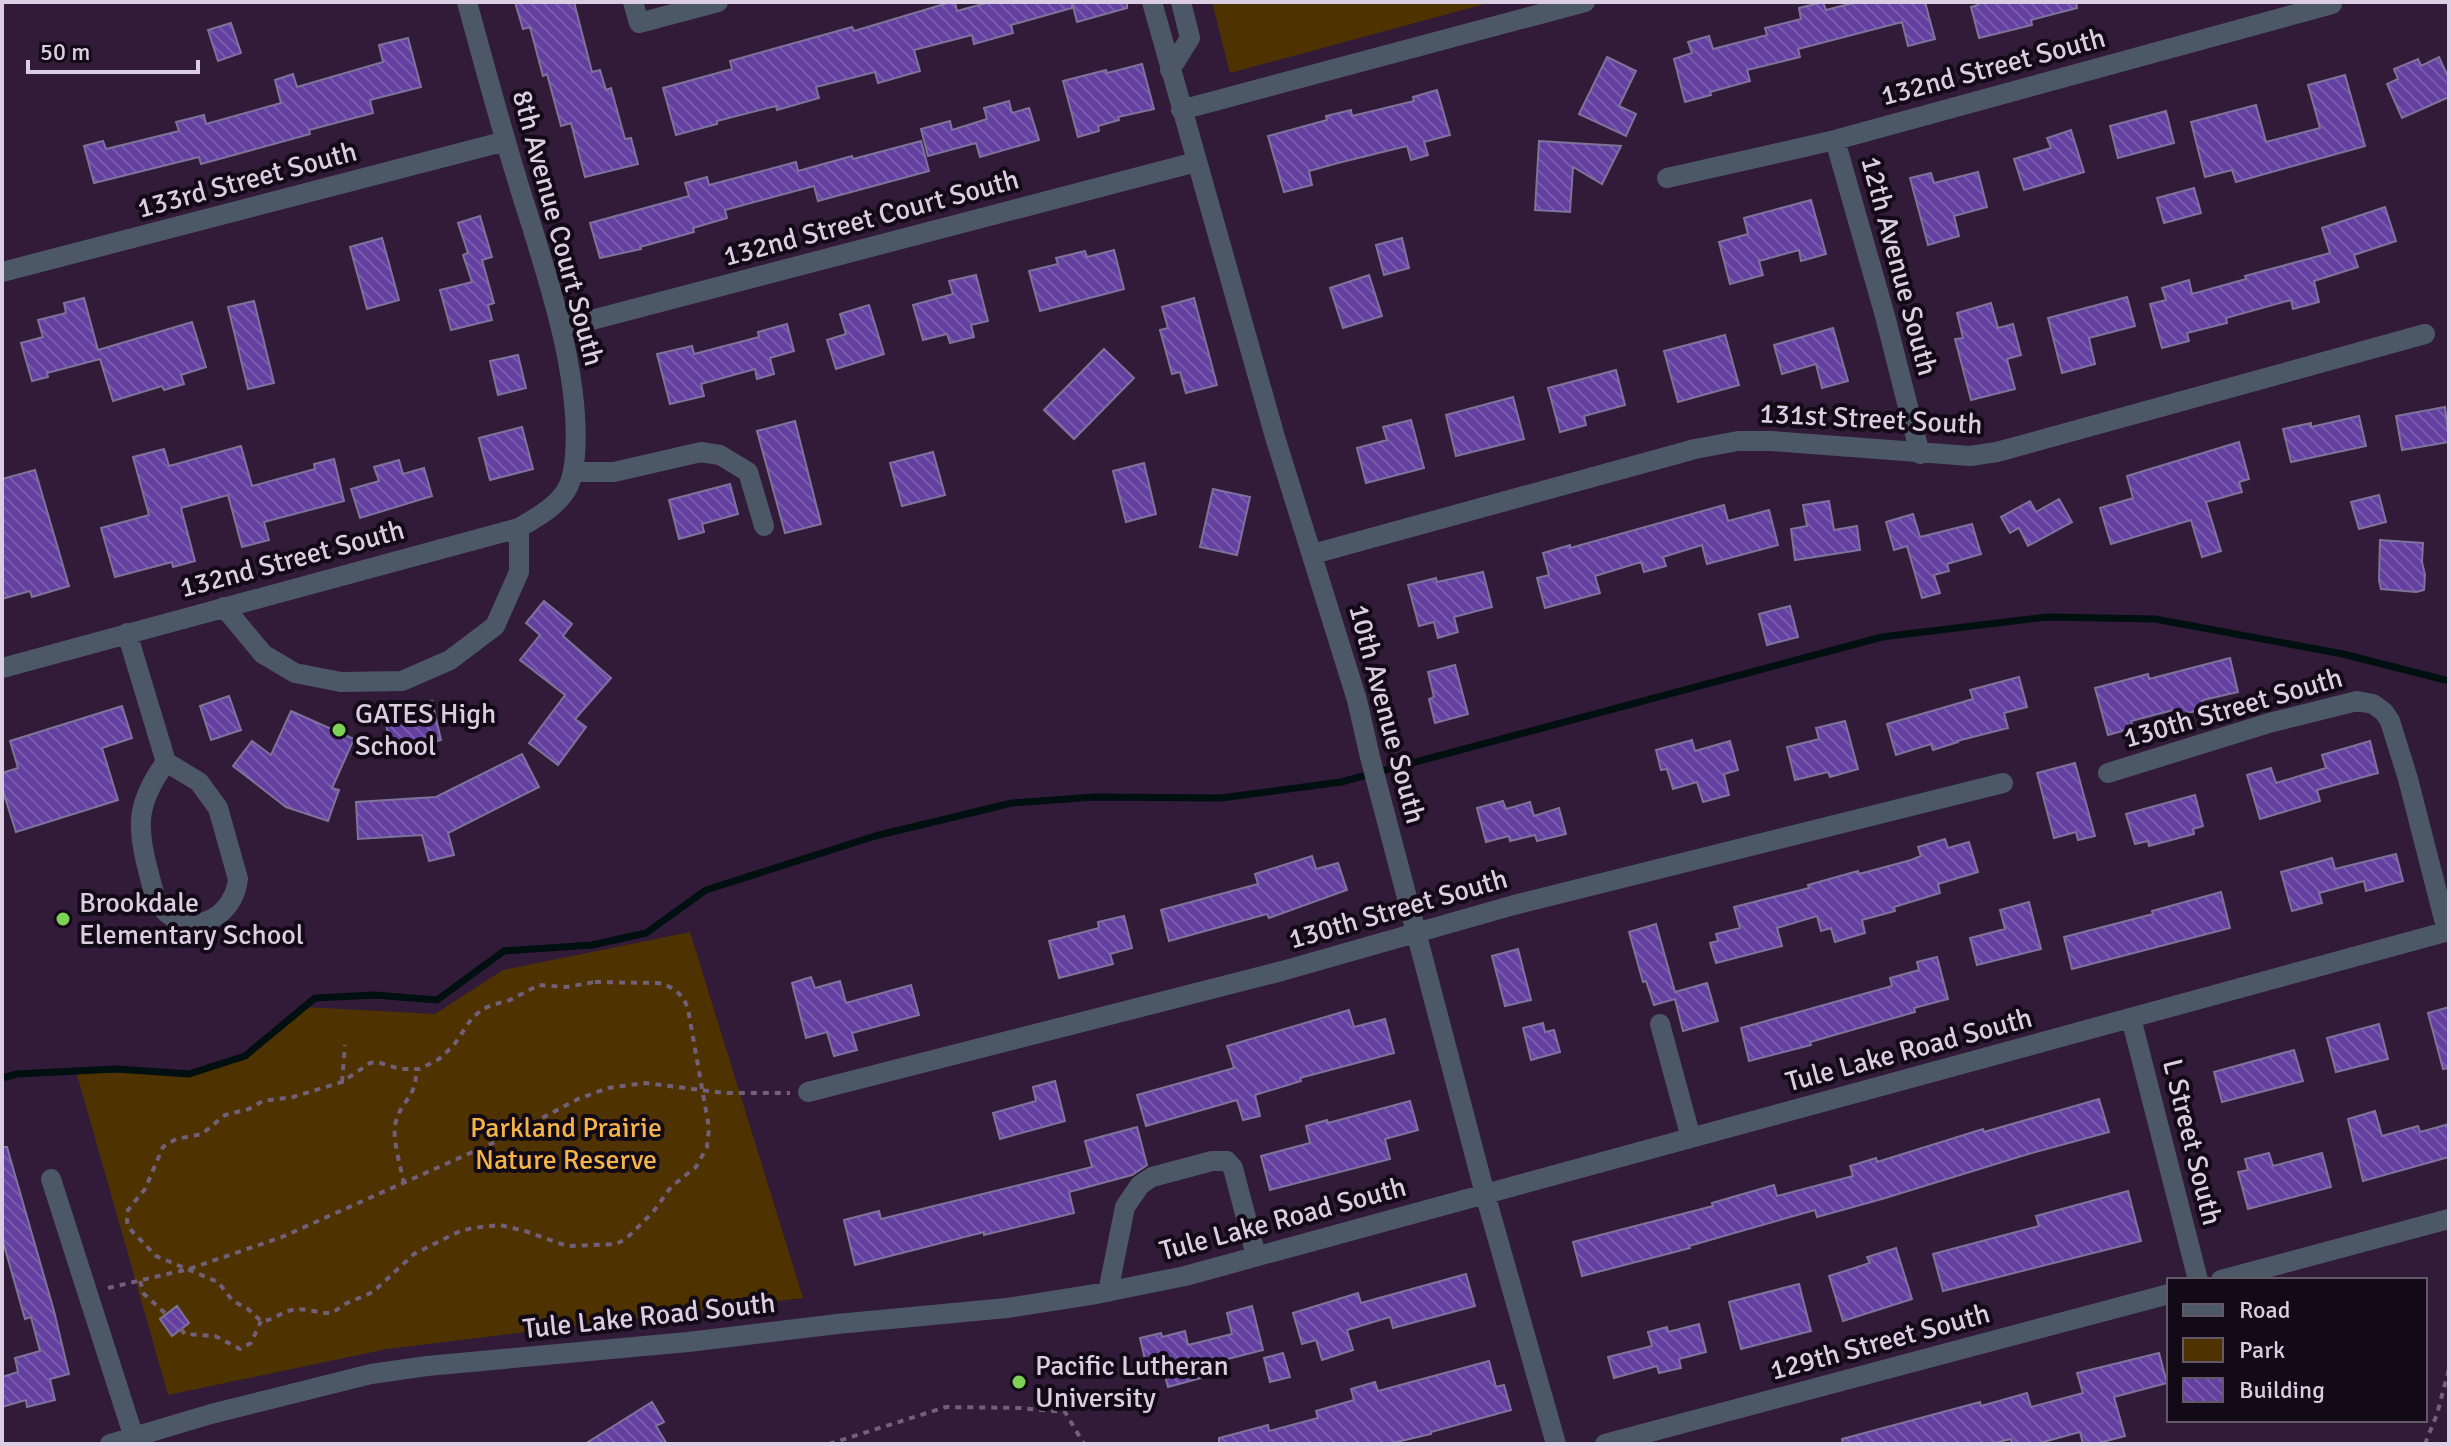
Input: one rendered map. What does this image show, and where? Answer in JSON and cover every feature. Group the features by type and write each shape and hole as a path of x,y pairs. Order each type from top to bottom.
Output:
{"street":[{"name":"8th Avenue Court South","path":"467,2 561,328 572,384 575,421 573,472"},
{"path":"633,2 639,23 718,2"},
{"name":"10th Avenue South","path":"1152,2 1275,437 1357,700 1485,1194 1556,1444"},
{"path":"1170,70 1190,38 1181,2"},
{"path":"1181,110 1585,2"},
{"name":"132nd Street South","path":"1667,178 1835,140 2332,4"},
{"name":"12th Avenue South","path":"1835,140 1920,454"},
{"name":"133rd Street South","path":"2,272 506,141"},
{"name":"132nd Street Court South","path":"561,328 1196,162"},
{"name":"131st Street South","path":"1313,554 1695,449 1738,441 1772,441 1920,454 1970,456 1997,452 2425,334"},
{"path":"573,472 614,472 701,452 720,455 748,472 764,526"},
{"name":"132nd Street South","path":"2,668 519,528 550,509 569,486 573,472"},
{"path":"224,607 263,654 295,673 341,682 402,681 450,660 495,626 519,572 519,528"},
{"path":"127,633 166,762 199,782 218,808 238,879 237,890 226,911 205,922 183,922 163,910 157,901 140,841 145,800 155,776 166,762"},
{"name":"130th Street South","path":"2108,773 2269,723 2357,701 2373,704 2390,721 2448,931"},
{"name":"130th Street South","path":"808,1092 1282,971 1514,905 2003,783"},
{"name":"Tule Lake Road South","path":"110,1444 135,1441 211,1414 371,1374 1007,1308 1185,1276 2448,931"},
{"name":"L Street South","path":"2131,1018 2197,1278"},
{"path":"1660,1024 1691,1138"},
{"path":"1108,1292 1125,1207 1140,1185 1152,1177 1212,1161 1227,1161 1233,1168 1256,1256"},
{"path":"51,1179 135,1441"},
{"path":"2228,1278 2449,1219"},
{"name":"129th Street South","path":"1605,1444 2167,1295"}],"path":[{"path":"595,982 658,983 675,989 686,1002 709,1128 707,1147 696,1167 671,1187 653,1212 626,1239 616,1244 567,1246 500,1225 473,1228 414,1254 373,1292 332,1313 295,1309 270,1321 261,1321 233,1301 218,1282 156,1256 137,1238 127,1222 128,1210 145,1189 163,1147 176,1139 202,1134 225,1115 249,1109 263,1101 293,1097 342,1082 363,1067 377,1062 400,1069 430,1065 454,1045 481,1010 510,1000 534,986 566,987 595,982"},
{"path":"342,1082 345,1045"},
{"path":"404,1184 394,1127 398,1114 415,1087 416,1069"},
{"path":"89,1293 189,1269 282,1237 404,1184 504,1138 578,1099 608,1088 645,1083 754,1094 808,1092"},
{"path":"140,1281 144,1294 166,1314"},
{"path":"181,1329 185,1334 215,1336 240,1349 251,1343 261,1321"},
{"path":"2425,1444 2449,1369"},
{"path":"829,1444 946,1407 961,1407 1065,1412 1084,1444"}],"green space":[{"path":"1212,2 1492,2 1230,73"},
{"name":"Parkland Prairie Nature Reserve","path":"690,932 803,1298 387,1349 168,1395 76,1071 116,1069 189,1074 245,1056 304,1007 435,1014 503,970"}],"building":[{"path":"515,2 574,2 592,72 600,70 606,90 611,88 625,139 631,138 638,164 585,177 571,123 561,126 530,27 523,29"},
{"path":"955,2 957,11 990,2 1072,2 1072,8 1011,25 1013,33 974,44 972,35 914,50 920,71 878,83 875,72 816,87 819,98 777,110 776,106 717,121 717,124 676,135 663,88 732,69 730,61 852,27 854,31"},
{"path":"1072,2 1127,2 1127,8 1077,22"},
{"path":"1823,2 1826,10 1857,2 1925,2 1935,39 1908,46 1902,22 1798,49 1800,57 1747,70 1750,81 1685,102 1674,59 1692,53 1688,42 1709,36 1713,49 1767,35 1765,28 1801,19 1799,8"},
{"path":"1977,2 2076,2 2077,8 2031,20 2032,25 1979,38 1971,7 1978,5"},
{"path":"231,23 241,53 218,61 208,30"},
{"path":"408,38 421,87 370,100 373,113 201,164 199,157 94,183 84,146 103,141 106,149 179,131 176,122 204,115 206,124 281,103 275,80 293,74 297,87 383,62 379,45"},
{"path":"1607,57 1636,71 1619,106 1636,114 1626,136 1579,114"},
{"path":"2439,57 2449,79 2449,97 2402,118 2387,84 2398,79 2394,69 2418,59 2421,66"},
{"path":"1142,64 1154,109 1118,117 1119,120 1098,126 1099,131 1078,137 1063,81"},
{"path":"2345,75 2365,146 2236,182 2232,170 2205,177 2191,122 2256,105 2266,142 2320,128 2308,85"},
{"path":"1437,90 1450,135 1424,142 1428,155 1411,160 1407,146 1338,163 1309,171 1312,185 1284,192 1268,136 1351,110 1352,116 1414,101 1413,97"},
{"path":"1009,101 1012,113 1029,108 1039,140 980,157 976,143 928,156 921,129 950,121 952,130 987,119 984,108"},
{"path":"2166,111 2174,143 2118,158 2110,126"},
{"path":"2071,130 2084,172 2024,190 2014,159 2051,148 2047,138"},
{"path":"921,141 929,171 818,201 814,186 725,210 727,218 693,228 694,232 600,258 590,223 689,196 685,183 707,177 709,185 796,162 798,171"},
{"path":"1539,141 1621,146 1602,184 1573,167 1570,212 1535,210"},
{"path":"1978,172 1987,207 1954,216 1959,236 1928,245 1910,178 1931,173 1934,183"},
{"path":"2194,188 2201,213 2164,223 2157,198"},
{"path":"1811,200 1826,254 1801,261 1799,250 1759,261 1763,275 1730,284 1719,242 1748,234 1744,218"},
{"path":"2385,207 2396,241 2354,255 2358,267 2314,281 2319,302 2293,309 2291,300 2226,318 2227,323 2187,333 2189,341 2162,348 2150,304 2166,300 2162,288 2189,280 2192,294 2330,253 2322,228"},
{"path":"480,216 492,257 482,260 494,303 488,305 492,320 451,330 440,290 472,282 463,255 468,253 458,223"},
{"path":"382,238 399,300 367,309 350,247"},
{"path":"1402,238 1409,268 1384,275 1376,245"},
{"path":"1114,250 1124,289 1040,311 1029,271 1058,264 1056,258 1085,251 1087,257"},
{"path":"976,275 988,321 971,325 974,337 950,343 947,334 923,340 913,305 953,294 949,281"},
{"path":"1369,275 1382,316 1343,328 1330,288"},
{"path":"2127,297 2135,326 2089,338 2095,364 2062,373 2048,318"},
{"path":"84,298 98,350 192,322 206,367 181,375 184,384 164,390 162,386 113,401 100,359 47,373 48,377 32,381 21,343 43,337 38,320 66,313 64,303"},
{"path":"1194,298 1217,385 1186,393 1180,372 1172,374 1160,330 1168,328 1162,307"},
{"path":"254,301 274,383 248,389 228,307"},
{"path":"1991,303 1998,328 2013,324 2021,355 2007,359 2015,389 1971,400 1955,339 1963,338 1957,313"},
{"path":"869,305 884,354 836,369 827,340 846,334 840,314"},
{"path":"787,324 794,351 770,358 774,374 757,379 755,369 701,384 704,396 670,404 657,354 692,346 694,354 759,337 758,332"},
{"path":"1833,328 1848,381 1822,388 1816,364 1782,374 1774,345"},
{"path":"1725,335 1739,385 1678,402 1664,351"},
{"path":"1104,349 1134,378 1074,439 1044,410"},
{"path":"518,355 526,388 498,395 490,361"},
{"path":"1616,370 1625,405 1584,416 1586,425 1560,432 1548,388"},
{"path":"1513,397 1524,439 1456,456 1446,415"},
{"path":"2445,407 2449,442 2402,450 2396,416"},
{"path":"2359,416 2366,446 2291,462 2283,429 2311,423 2311,427"},
{"path":"1411,420 1424,468 1366,483 1357,448 1387,440 1383,427"},
{"path":"795,421 821,524 785,533 757,431"},
{"path":"522,427 533,469 490,480 479,438"},
{"path":"2239,442 2249,479 2239,482 2242,492 2206,502 2221,551 2202,557 2191,520 2111,544 2100,508 2133,498 2127,476"},
{"path":"241,446 252,486 315,469 314,464 334,459 344,501 264,522 269,540 242,547 228,495 181,508 195,561 173,567 172,562 115,577 101,528 149,515 133,457 164,449 169,466"},
{"path":"933,452 945,495 902,506 890,463"},
{"path":"399,460 403,474 424,468 432,496 360,518 351,489 379,481 374,467"},
{"path":"1144,463 1156,514 1126,522 1113,471"},
{"path":"35,470 69,586 32,597 30,591 2,599 2,479"},
{"path":"730,484 738,514 702,524 704,532 679,539 669,500"},
{"path":"1213,489 1250,497 1237,555 1200,547"},
{"path":"2379,495 2386,522 2359,529 2351,502"},
{"path":"2059,499 2072,522 2028,546 2019,528 2010,533 2001,517 2030,501 2036,512"},
{"path":"1829,501 1834,530 1857,526 1860,550 1795,560 1791,529 1807,526 1803,505"},
{"path":"1724,505 1728,521 1769,510 1778,545 1707,564 1702,545 1663,557 1666,566 1644,572 1641,562 1595,576 1600,593 1545,608 1537,578 1549,575 1543,553"},
{"path":"1913,514 1920,537 1972,524 1981,554 1947,564 1949,571 1934,575 1940,593 1922,598 1907,546 1894,550 1886,522"},
{"path":"2380,540 2423,543 2424,590 2381,589"},
{"path":"1483,572 1492,607 1454,617 1458,632 1438,638 1434,622 1419,626 1408,585"},
{"path":"544,601 572,624 563,636 611,678 575,719 586,727 558,765 529,743 565,695 520,660 540,635 526,623"},
{"path":"1790,606 1798,637 1767,645 1759,614"},
{"path":"2230,658 2238,692 2203,700 2205,709 2178,715 2177,709 2131,721 2133,728 2108,735 2095,688 2148,674 2149,679"},
{"path":"1455,665 1468,714 1435,723 1429,699 1434,697 1428,672"},
{"path":"2019,677 2027,707 2004,713 2008,728 1933,750 1931,744 1896,755 1887,724 1973,699 1970,690"},
{"path":"229,696 241,730 211,740 200,706"},
{"path":"432,701 441,740 393,752 383,713"},
{"path":"122,706 132,738 102,748 118,800 16,832 2,788 2,773 18,768 10,741"},
{"path":"291,711 354,739 332,788 339,790 328,821 286,807 233,766 252,741 271,755"},
{"path":"1845,721 1858,769 1830,777 1828,772 1795,780 1787,747 1819,739 1816,728"},
{"path":"1692,740 1695,751 1730,741 1738,770 1724,774 1729,795 1703,802 1697,782 1673,789 1667,769 1661,770 1656,750"},
{"path":"2370,741 2378,773 2317,790 2320,801 2260,819 2247,775 2271,768 2276,783 2326,768 2322,755"},
{"path":"522,754 539,787 448,833 454,855 429,861 422,835 358,839 356,802 436,797"},
{"path":"2075,763 2095,836 2078,840 2076,832 2054,838 2037,773"},
{"path":"2195,795 2203,826 2193,829 2194,834 2149,846 2148,841 2135,844 2126,814"},
{"path":"1503,801 1506,809 1530,802 1534,816 1559,808 1566,834 1537,841 1535,835 1510,841 1509,836 1486,842 1477,808"},
{"path":"1945,839 1948,848 1969,842 1978,872 1938,884 1940,893 1862,920 1865,933 1835,942 1831,928 1821,931 1817,916 1777,928 1782,946 1716,963 1710,943 1718,941 1716,934 1740,928 1734,907 1809,888 1808,885 1858,871 1859,874 1911,860 1921,856 1918,847"},
{"path":"2396,854 2403,881 2366,891 2364,881 2319,893 2322,903 2292,911 2281,872 2332,858 2335,869"},
{"path":"1312,856 1316,869 1338,863 1347,890 1269,918 1267,914 1169,941 1161,910 1258,884 1255,874"},
{"path":"2221,892 2230,928 2072,969 2064,937 2153,914 2152,911"},
{"path":"2029,902 2041,949 1977,965 1970,938 2005,929 2000,910"},
{"path":"1124,916 1132,948 1110,954 1113,964 1059,978 1049,941 1099,928 1098,922"},
{"path":"1656,924 1675,992 1707,983 1718,1021 1683,1031 1675,999 1654,1005 1646,981 1643,982 1629,932"},
{"path":"1518,949 1531,1000 1505,1006 1492,956"},
{"path":"1937,957 1948,999 1914,1008 1915,1012 1810,1042 1811,1045 1749,1061 1741,1028 1892,986 1890,978 1919,970 1917,962"},
{"path":"811,977 815,988 840,981 846,1003 911,985 919,1015 852,1033 857,1050 834,1056 827,1032 806,1038 792,983"},
{"path":"2449,1007 2449,1068 2443,1069 2428,1013"},
{"path":"1349,1010 1354,1027 1385,1019 1394,1053 1300,1078 1301,1081 1255,1095 1260,1116 1243,1120 1237,1100 1146,1126 1137,1095 1234,1068 1227,1046"},
{"path":"1543,1023 1545,1032 1554,1030 1560,1052 1531,1060 1523,1028"},
{"path":"2379,1024 2388,1059 2336,1072 2327,1038"},
{"path":"2294,1050 2303,1081 2222,1102 2214,1072"},
{"path":"1055,1081 1065,1121 1000,1139 993,1113 1036,1101 1033,1087"},
{"path":"2099,1099 2109,1132 1817,1217 1815,1210 1690,1248 1582,1276 1573,1242 1713,1206 1712,1203 1774,1185 1777,1196 1853,1176 1850,1166 1876,1158 1877,1162 1983,1129 1984,1132"},
{"path":"1410,1101 1418,1130 1385,1139 1390,1159 1270,1190 1261,1156 1310,1143 1306,1126"},
{"path":"2375,1111 2382,1136 2418,1126 2420,1132 2449,1124 2449,1157 2363,1181 2348,1119"},
{"path":"1137,1127 1147,1165 1132,1175 1069,1192 1074,1213 855,1265 844,1220 879,1211 881,1219 1092,1167 1085,1141"},
{"path":"2,1147 7,1147 69,1374 50,1379 55,1400 27,1407 26,1400 2,1407 2,1377 18,1372 15,1358 40,1351 31,1317 25,1319 2,1238"},
{"path":"2269,1153 2273,1166 2322,1153 2331,1187 2248,1209 2238,1172 2248,1170 2245,1159"},
{"path":"2128,1191 2141,1241 1943,1291 1933,1254 2039,1226 2036,1216"},
{"path":"1896,1248 1912,1299 1843,1321 1829,1276 1870,1263 1867,1257"},
{"path":"1466,1274 1475,1306 1393,1328 1390,1317 1347,1330 1353,1350 1322,1360 1316,1340 1302,1344 1293,1313 1358,1293 1361,1303"},
{"path":"1799,1284 1811,1331 1741,1349 1729,1302"},
{"path":"177,1306 189,1323 172,1336 160,1319"},
{"path":"1252,1306 1263,1350 1216,1362 1217,1368 1199,1372 1201,1378 1168,1387 1162,1365 1147,1368 1140,1338 1185,1331 1188,1345 1232,1334 1227,1313"},
{"path":"1699,1324 1706,1352 1679,1359 1681,1368 1659,1373 1657,1366 1614,1378 1608,1357 1652,1346 1648,1332 1667,1327 1668,1332"},
{"path":"1283,1353 1290,1377 1270,1382 1264,1358"},
{"path":"2159,1353 2167,1383 2114,1397 2125,1436 2095,1444 2083,1444 2080,1432 2036,1444 2012,1444 2011,1439 1990,1444 1843,1444 1842,1439 1980,1402 1981,1406 2027,1393 2031,1407 2083,1393 2077,1373"},
{"path":"1489,1361 1496,1387 1504,1385 1511,1410 1388,1444 1219,1444 1219,1438 1268,1425 1269,1431 1318,1418 1316,1411 1354,1400 1351,1389 1375,1382 1378,1391"},
{"path":"652,1402 664,1422 656,1426 667,1444 585,1444"}],"waterway":[{"path":"2,1078 17,1074 116,1069 189,1074 245,1056 315,998 375,995 437,1000 504,951 592,945 646,933 706,890 875,836 1012,803 1094,797 1221,798 1341,782 1882,637 2047,617 2155,619 2343,654 2449,681"}],"place":[{"name":"GATES High School","path":"339,730"},
{"name":"Brookdale Elementary School","path":"63,919"},
{"name":"Pacific Lutheran University","path":"1019,1382"}]}
